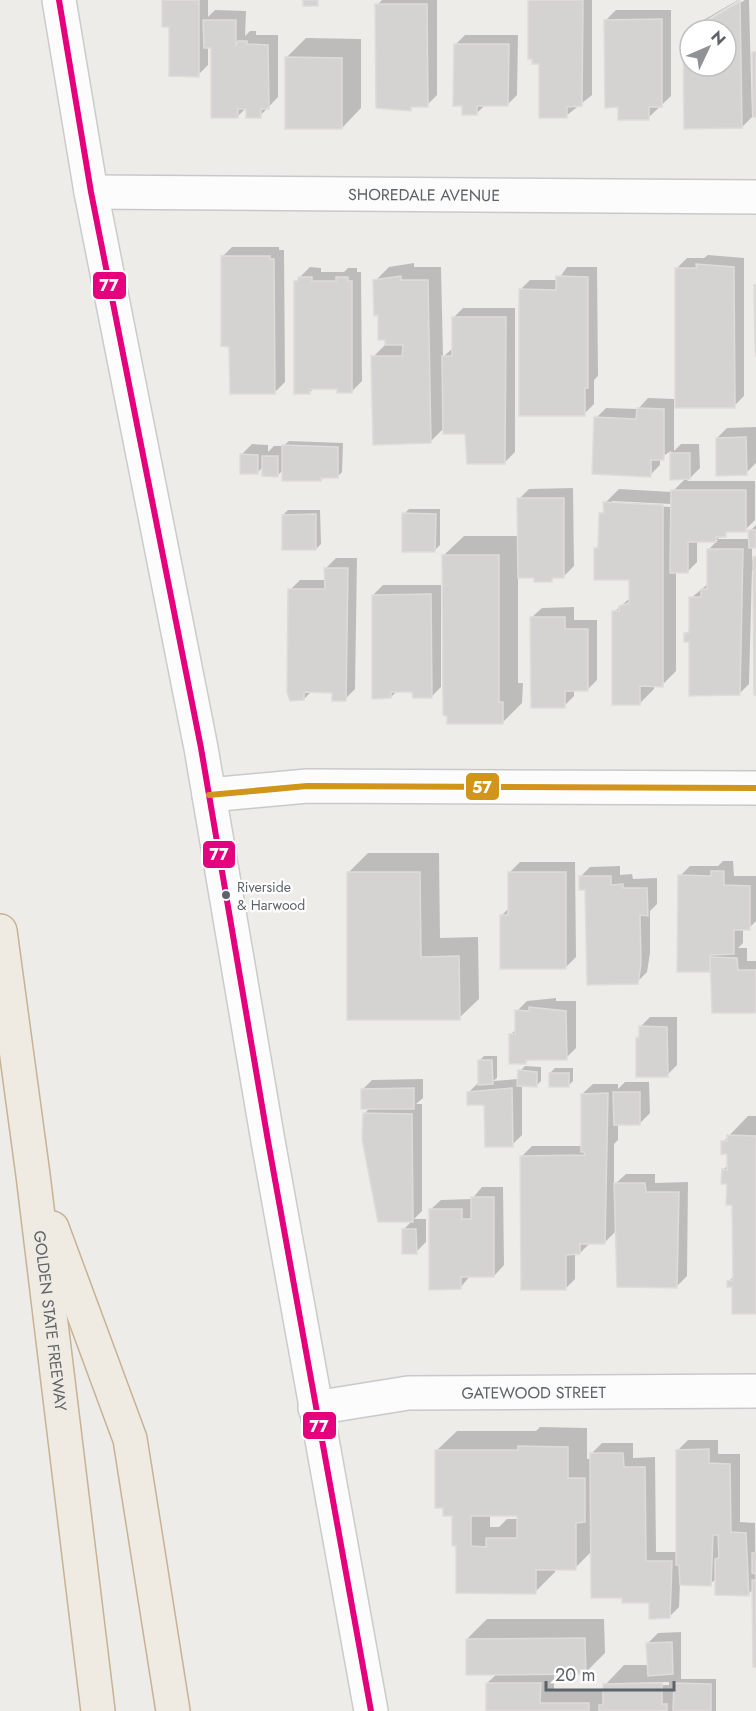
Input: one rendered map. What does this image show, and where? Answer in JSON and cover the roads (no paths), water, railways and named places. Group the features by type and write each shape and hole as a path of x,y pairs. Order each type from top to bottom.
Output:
{"highway":[{"name":"GOLDEN STATE FREEWAY","path":"0,931 33,1175 98,1711"},
{"path":"33,1175 130,1439 173,1711"}],"main road":[{"path":"59,0 91,192 209,795 315,1408 371,1711"},
{"name":"SHOREDALE AVENUE","path":"91,192 756,197"},
{"path":"209,795 307,786 756,788"},
{"name":"GATEWOOD STREET","path":"315,1408 408,1393 756,1391"}],"place":[{"name":"Riverside & Harwood","path":"226,895"}]}
